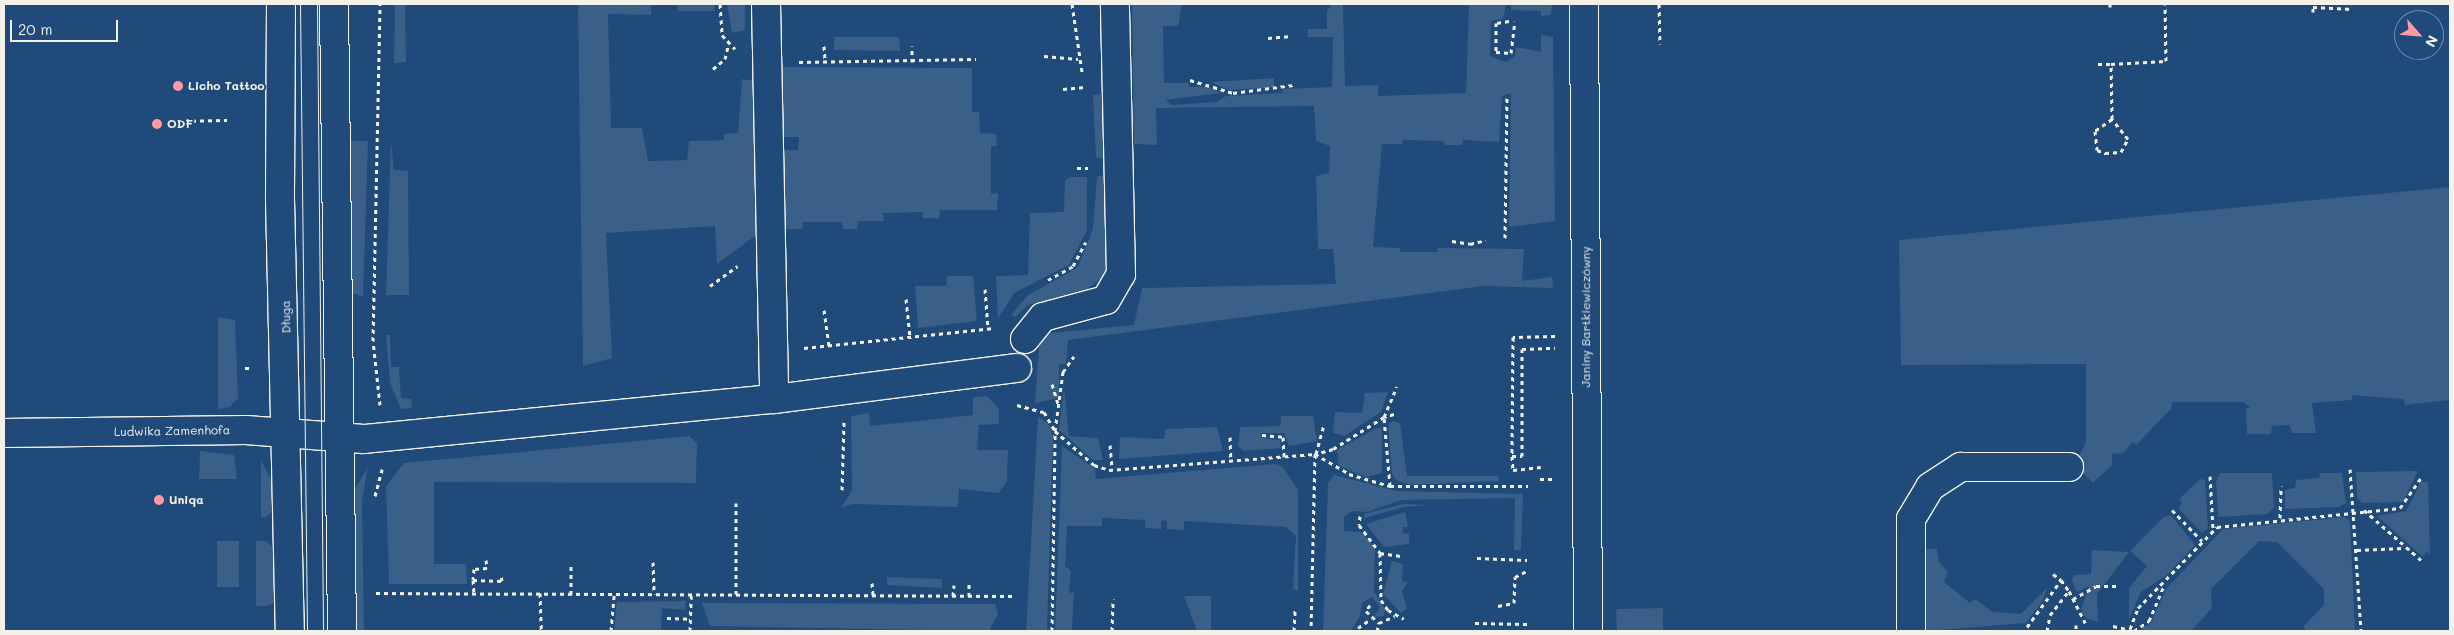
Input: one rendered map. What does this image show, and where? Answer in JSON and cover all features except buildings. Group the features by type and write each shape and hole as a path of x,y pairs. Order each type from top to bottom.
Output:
{"street":[{"name":"Długa","path":"281,4 280,198 287,433 290,631"},
{"path":"334,4 342,631"},
{"path":"766,4 769,61 774,399"},
{"path":"1029,332 1043,317 1106,300 1121,274 1116,4"},
{"name":"Janiny Bartkiewiczówny","path":"1584,4 1588,631"},
{"name":"Ludwika Zamenhofa","path":"4,433 246,430 383,437 774,399 1017,368"},
{"path":"1911,631 1911,520 1930,486 1961,467 2069,467"}],"path":[{"path":"375,500 384,460 374,342 380,4"},
{"path":"720,4 722,35 728,46 769,61 912,62 976,59"},
{"path":"1072,4 1078,59 1088,95"},
{"path":"1660,4 1660,44"},
{"path":"2098,64 2166,62 2165,5"},
{"path":"2313,12 2313,7 2352,9"},
{"path":"1509,21 1496,24 1496,52 1511,53 1515,21"},
{"path":"1268,38 1292,36"},
{"path":"713,69 725,59 728,46"},
{"path":"824,46 825,62"},
{"path":"912,46 912,62"},
{"path":"1044,56 1078,59"},
{"path":"2111,64 2112,119 2128,139 2121,152 2105,154 2097,150 2095,131 2112,119"},
{"path":"1190,80 1233,93 1293,85"},
{"path":"1505,238 1507,96"},
{"path":"176,121 227,120"},
{"path":"1092,158 1093,177"},
{"path":"1040,284 1073,266 1087,239"},
{"path":"1452,241 1470,244 1486,240"},
{"path":"985,289 988,329"},
{"path":"906,299 910,337"},
{"path":"824,310 829,346"},
{"path":"773,351 988,329 1029,332"},
{"path":"1542,466 1513,470 1513,337 1560,336"},
{"path":"1512,456 1522,456 1522,349 1558,348"},
{"path":"1052,631 1055,431 1063,372 1074,356"},
{"path":"1052,384 1058,405"},
{"path":"1390,486 1384,417 1397,387"},
{"path":"1017,405 1044,412 1055,431 1094,465 1112,469 1315,454 1333,449 1384,417 1394,414"},
{"path":"1311,631 1315,454 1324,424"},
{"path":"1262,435 1283,437 1284,457"},
{"path":"1230,437 1231,460"},
{"path":"1110,445 1112,469"},
{"path":"1315,454 1349,474 1390,486 1528,486"},
{"path":"2350,469 2361,631"},
{"path":"2210,476 2213,530"},
{"path":"2132,631 2138,608 2165,583 2213,530 2280,518 2404,506 2421,478"},
{"path":"2280,518 2281,486"},
{"path":"736,503 736,594"},
{"path":"2363,509 2404,548 2421,560"},
{"path":"2172,510 2202,541"},
{"path":"1360,516 1359,525 1380,553 1378,587 1382,600 1395,616 1404,619"},
{"path":"2357,550 2404,548"},
{"path":"1380,553 1401,556"},
{"path":"1477,558 1527,560"},
{"path":"474,593 474,569 487,568 486,560"},
{"path":"653,562 654,594"},
{"path":"571,564 571,594"},
{"path":"1498,606 1514,603 1515,577 1527,571"},
{"path":"2054,574 2068,591 2086,624"},
{"path":"473,580 502,581 501,575"},
{"path":"2027,627 2060,580"},
{"path":"969,596 970,581"},
{"path":"376,583 376,602"},
{"path":"872,583 873,595"},
{"path":"2113,626 2132,631 2149,621 2165,583"},
{"path":"953,596 954,585"},
{"path":"2073,599 2096,586 2118,586"},
{"path":"2047,631 2050,615 2068,591"},
{"path":"376,593 1015,596"},
{"path":"540,593 541,631"},
{"path":"611,631 614,594"},
{"path":"690,631 691,594"},
{"path":"1112,631 1114,599"},
{"path":"1370,605 1366,611 1371,619 1379,623"},
{"path":"1294,631 1295,610"},
{"path":"1379,623 1395,616"},
{"path":"667,618 690,619"},
{"path":"1358,628 1371,619"},
{"path":"1377,631 1379,623"},
{"path":"1475,623 1528,624"},
{"path":"2076,625 2076,631"}],"shaded area":[{"path":"395,4 405,4 406,62 394,63"},
{"path":"578,4 651,4 651,15 608,14 611,128 642,128 648,161 687,160 689,141 724,140 724,134 738,133 742,79 757,81 763,230 717,264 715,226 606,233 612,358 583,366"},
{"path":"678,4 714,4 715,11 678,11"},
{"path":"727,4 745,4 745,30 732,33"},
{"path":"1132,4 1182,4 1178,26 1163,26 1164,83 1188,83 1189,87 1207,87 1221,93 1166,100 1172,105 1217,102 1226,96 1283,93 1283,89 1332,87 1333,37 1307,37 1308,29 1327,29 1327,11 1332,4 1343,4 1345,86 1378,85 1378,96 1466,93 1469,4 1552,5 1551,15 1541,16 1541,11 1511,10 1511,5 1506,5 1503,19 1491,21 1490,56 1506,62 1515,56 1516,47 1541,52 1541,35 1553,37 1555,221 1509,227 1511,93 1502,96 1499,142 1463,140 1462,145 1445,145 1444,141 1402,140 1403,144 1382,144 1373,247 1400,248 1400,252 1438,252 1437,248 1524,249 1522,281 1552,277 1553,288 1484,286 1068,340 1066,364 1059,364 1059,398 1035,403 1040,334 1134,325 1142,288 1336,284 1333,249 1318,249 1316,176 1329,173 1330,146 1316,141 1314,106 1156,108 1157,145 1134,144"},
{"path":"834,37 899,37 900,51 834,50"},
{"path":"781,67 972,68 972,112 979,112 980,133 996,134 997,146 991,146 991,194 998,193 997,210 940,210 939,218 923,218 923,212 883,213 884,221 858,221 857,229 843,229 842,222 803,222 802,229 782,229 782,150 798,150 799,137 782,137"},
{"path":"1274,78 1274,87 1229,90 1211,82"},
{"path":"1104,94 1106,158 1096,158 1093,95"},
{"path":"351,141 368,141 363,297 352,293"},
{"path":"391,142 394,170 408,171 409,295 386,295"},
{"path":"1097,176 1106,176 1108,268 1104,276 1087,289 1028,305 1015,317 1011,315 1027,296 1078,267 1093,229"},
{"path":"1070,177 1087,177 1087,230 1069,265 1014,293 998,319 996,276 1028,275 1030,213 1064,212 1065,180"},
{"path":"2450,187 2450,400 2405,405 2404,399 2352,395 2352,400 2312,403 2316,433 2292,433 2290,425 2272,426 2271,434 2247,434 2246,408 2250,408 2244,402 2172,402 2171,409 2136,445 2133,442 2123,453 2112,454 2112,465 2093,483 2075,465 2086,442 2086,364 1901,365 1899,240"},
{"path":"947,276 973,276 977,321 918,328 915,286 946,286"},
{"path":"218,317 235,320 238,398 230,407 218,409"},
{"path":"386,335 390,335 391,367 399,367 401,398 411,399 412,408 401,409 390,383"},
{"path":"1064,387 1069,436 1098,438 1103,460 1093,460 1059,430"},
{"path":"1388,392 1381,412 1344,436 1333,433 1335,412 1362,413 1365,393"},
{"path":"987,396 999,409 999,424 979,425 977,450 1008,450 1007,481 999,493 959,489 958,507 852,504 841,508 852,490 851,416 869,413 870,426 973,415 973,397"},
{"path":"1281,416 1313,416 1317,441 1289,446 1284,433 1261,433 1262,438 1280,440 1281,448 1244,451 1238,446 1240,427 1280,426"},
{"path":"1038,417 1048,423 1053,436 1047,631 1026,631"},
{"path":"1393,421 1400,423 1407,476 1498,476 1499,481 1411,485 1396,480 1392,474 1388,424"},
{"path":"1217,427 1223,451 1119,459 1120,437 1164,439 1166,429"},
{"path":"1377,428 1382,429 1382,473 1366,477 1339,466 1337,450"},
{"path":"689,436 697,443 696,483 434,482 434,564 466,564 467,584 389,584 386,486 404,463"},
{"path":"1062,446 1095,469 1096,479 1275,464 1283,467 1298,490 1298,590 1293,590 1296,536 1286,527 1184,521 1184,530 1167,529 1167,521 1161,520 1161,529 1145,528 1145,520 1102,518 1102,526 1067,526 1065,566 1071,571 1069,593 1074,592 1072,631 1055,631"},
{"path":"200,451 234,455 237,479 199,479"},
{"path":"261,460 273,484 273,511 266,517 261,517"},
{"path":"368,467 362,501 364,631 356,631 354,490"},
{"path":"2418,471 2403,502 2362,503 2357,498 2356,472"},
{"path":"2220,473 2272,473 2274,507 2268,514 2218,517 2216,481"},
{"path":"2320,473 2342,473 2346,503 2339,507 2285,509 2285,490 2295,488 2296,480 2319,478"},
{"path":"1334,475 1397,491 1523,494 1521,550 1514,550 1515,498 1401,500 1367,512 1352,511 1344,517 1344,531 1361,532 1375,547 1374,591 1385,609 1384,616 1374,617 1380,607 1372,597 1362,603 1360,616 1351,631 1323,631 1328,483"},
{"path":"2200,479 2205,480 2208,528 2202,533 2178,508 2182,503 2179,499"},
{"path":"2421,482 2428,482 2430,555 2427,551 2423,557 2377,516 2406,511"},
{"path":"1403,504 1430,505 1403,507 1365,518 1364,514"},
{"path":"1405,512 1408,527 1403,527 1402,533 1409,534 1409,544 1384,547 1366,524"},
{"path":"2171,515 2195,545 2167,575 2141,592 2129,619 2129,588 2147,566 2130,551 2164,517"},
{"path":"2345,517 2350,522 2355,631 2307,631 2303,627 2324,605 2324,589 2277,542 2259,541 2211,589 2212,608 2191,631 2139,631 2151,623 2166,589 2223,529"},
{"path":"217,541 239,541 239,587 217,587"},
{"path":"256,541 266,541 274,548 275,602 267,606 256,606"},
{"path":"1923,549 1937,549 1939,562 1948,572 1944,582 1970,603 1975,599 1993,612 2021,614 2047,588 2043,600 2026,623 1925,631"},
{"path":"2092,550 2129,552 2097,594 2098,622 2086,618 2081,610 2089,586 2077,592 2072,581 2074,575 2091,574"},
{"path":"1392,561 1403,564 1402,581 1408,582 1402,592 1407,608 1401,613 1383,594"},
{"path":"887,577 942,579 942,588 887,585"},
{"path":"1184,596 1211,596 1211,631 1197,631"},
{"path":"686,601 685,610 662,608 661,631 614,631 617,602"},
{"path":"702,603 995,604 998,614 989,631 710,626"},
{"path":"1663,608 1663,631 1617,631 1616,609"}],"tram line":[{"path":"300,4 307,631"},
{"path":"317,4 323,631"}],"place":[{"name":"Licho Tattoo","path":"178,86"},
{"name":"ODF","path":"157,124"},
{"name":"Uniqa","path":"159,500"}]}
